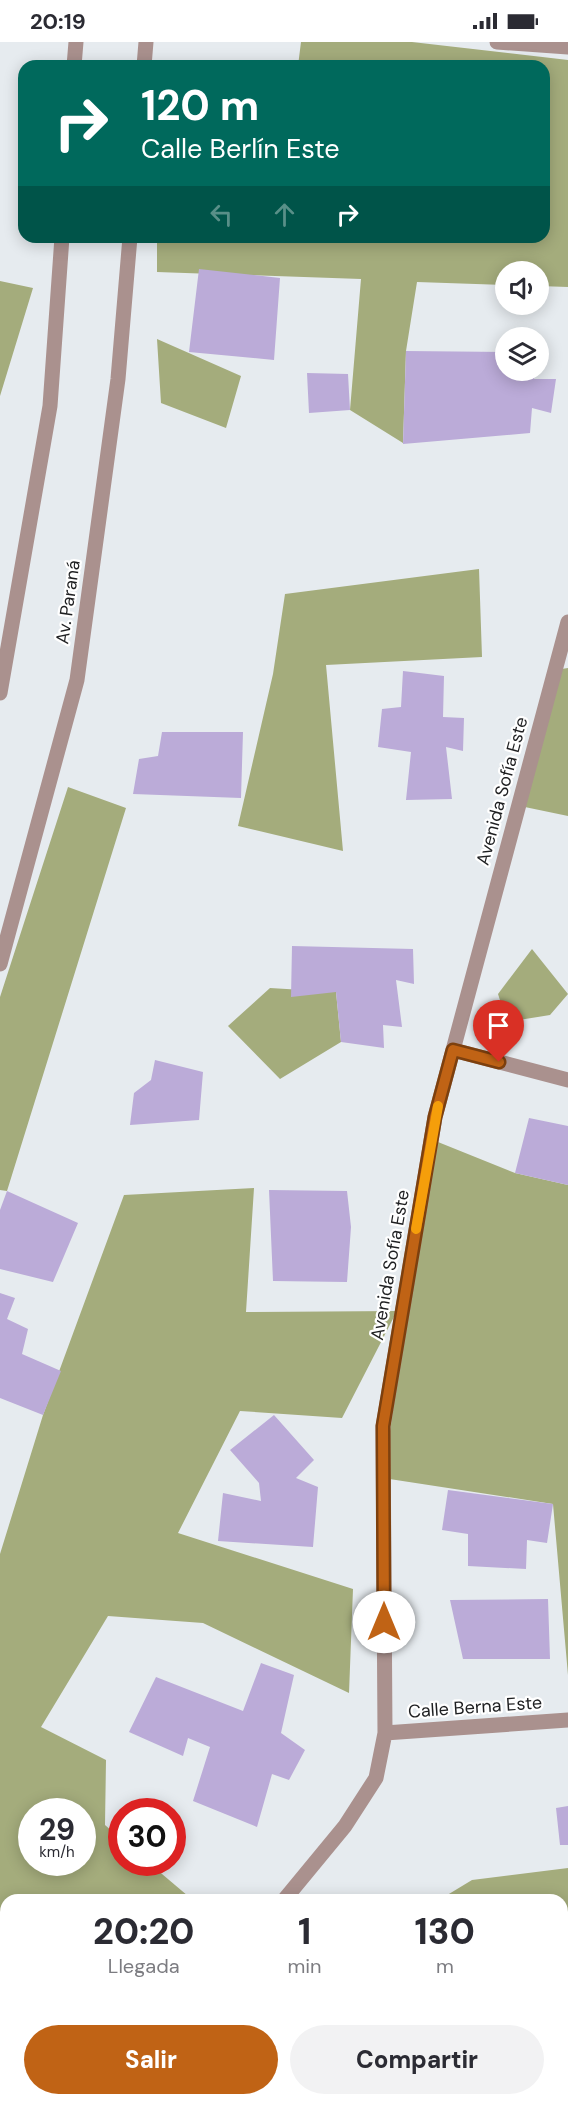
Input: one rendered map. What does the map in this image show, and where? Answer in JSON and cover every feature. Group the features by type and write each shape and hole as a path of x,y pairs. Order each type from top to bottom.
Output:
{"street":[{"path":"74,60 76,42"},
{"path":"144,60 146,42"},
{"path":"497,42 568,47"},
{"path":"0,693 50,406 62,243"},
{"name":"Av. Paraná","path":"0,963 77,680 118,379 129,243"},
{"name":"Avenida Sofía Este","path":"289,1894 345,1826 376,1778 386,1732 383,1426 435,1117 568,622"},
{"path":"453,1050 568,1080"},
{"name":"Calle Berna Este","path":"386,1732 568,1720"}],"green space":[{"path":"301,42 412,42 568,60 568,287 549,286 549,261 495,261 495,285 417,282 406,351 403,443 350,410 361,279 157,272 157,243 550,243 550,60 299,60"},
{"path":"0,281 33,288 0,396"},
{"path":"157,339 241,376 226,428 161,403"},
{"path":"479,569 482,657 326,665 343,851 238,826 273,674 285,594"},
{"path":"568,668 568,816 520,806 555,670"},
{"path":"68,787 126,808 7,1191 0,1190 0,997"},
{"path":"532,949 568,994 550,1015 507,1022 498,994"},
{"path":"270,988 336,992 341,1042 280,1079 228,1026"},
{"path":"433,1140 515,1173 568,1185 568,1675 553,1504 383,1478"},
{"path":"254,1188 246,1312 397,1311 342,1418 240,1411 178,1533 353,1589 349,1693 203,1623 108,1616 41,1727 106,1760 105,1825 108,1828 108,1876 164,1876 186,1894 0,1894 0,1554 43,1415 124,1195"},
{"path":"568,1868 568,1894 449,1894 472,1880"}],"building":[{"path":"199,269 280,278 274,360 189,352"},
{"path":"406,351 495,352 495,381 556,379 551,413 532,408 530,433 403,444"},
{"path":"307,373 348,374 350,410 309,413"},
{"path":"403,671 444,676 443,717 464,718 463,751 446,747 452,799 406,800 411,752 378,747 382,709 401,707"},
{"path":"162,732 243,732 241,798 133,794 139,759 158,756"},
{"path":"292,946 413,949 414,984 396,980 402,1027 383,1025 384,1048 341,1042 336,992 291,997"},
{"path":"155,1060 203,1072 199,1120 130,1125 134,1093 151,1080"},
{"path":"529,1118 568,1126 568,1185 515,1173"},
{"path":"269,1190 347,1191 351,1227 347,1282 273,1281"},
{"path":"7,1191 78,1223 53,1282 0,1269 0,1210"},
{"path":"0,1293 15,1298 7,1319 28,1329 22,1354 61,1371 43,1415 0,1398"},
{"path":"274,1415 314,1460 296,1478 318,1487 313,1547 218,1541 223,1493 261,1501 259,1483 230,1450"},
{"path":"448,1490 553,1504 547,1543 527,1540 526,1569 468,1566 468,1534 442,1530"},
{"path":"548,1599 550,1659 463,1659 450,1600"},
{"path":"261,1663 294,1675 281,1733 305,1750 289,1780 272,1774 257,1827 193,1801 210,1747 188,1738 183,1756 129,1732 156,1677 243,1711"},
{"path":"568,1806 568,1845 560,1845 556,1808"}],"slow traffic":[{"path":"416,1229 438,1106"}],"route":[{"path":"384,1622 383,1426 435,1117 453,1050 499,1062"}]}
